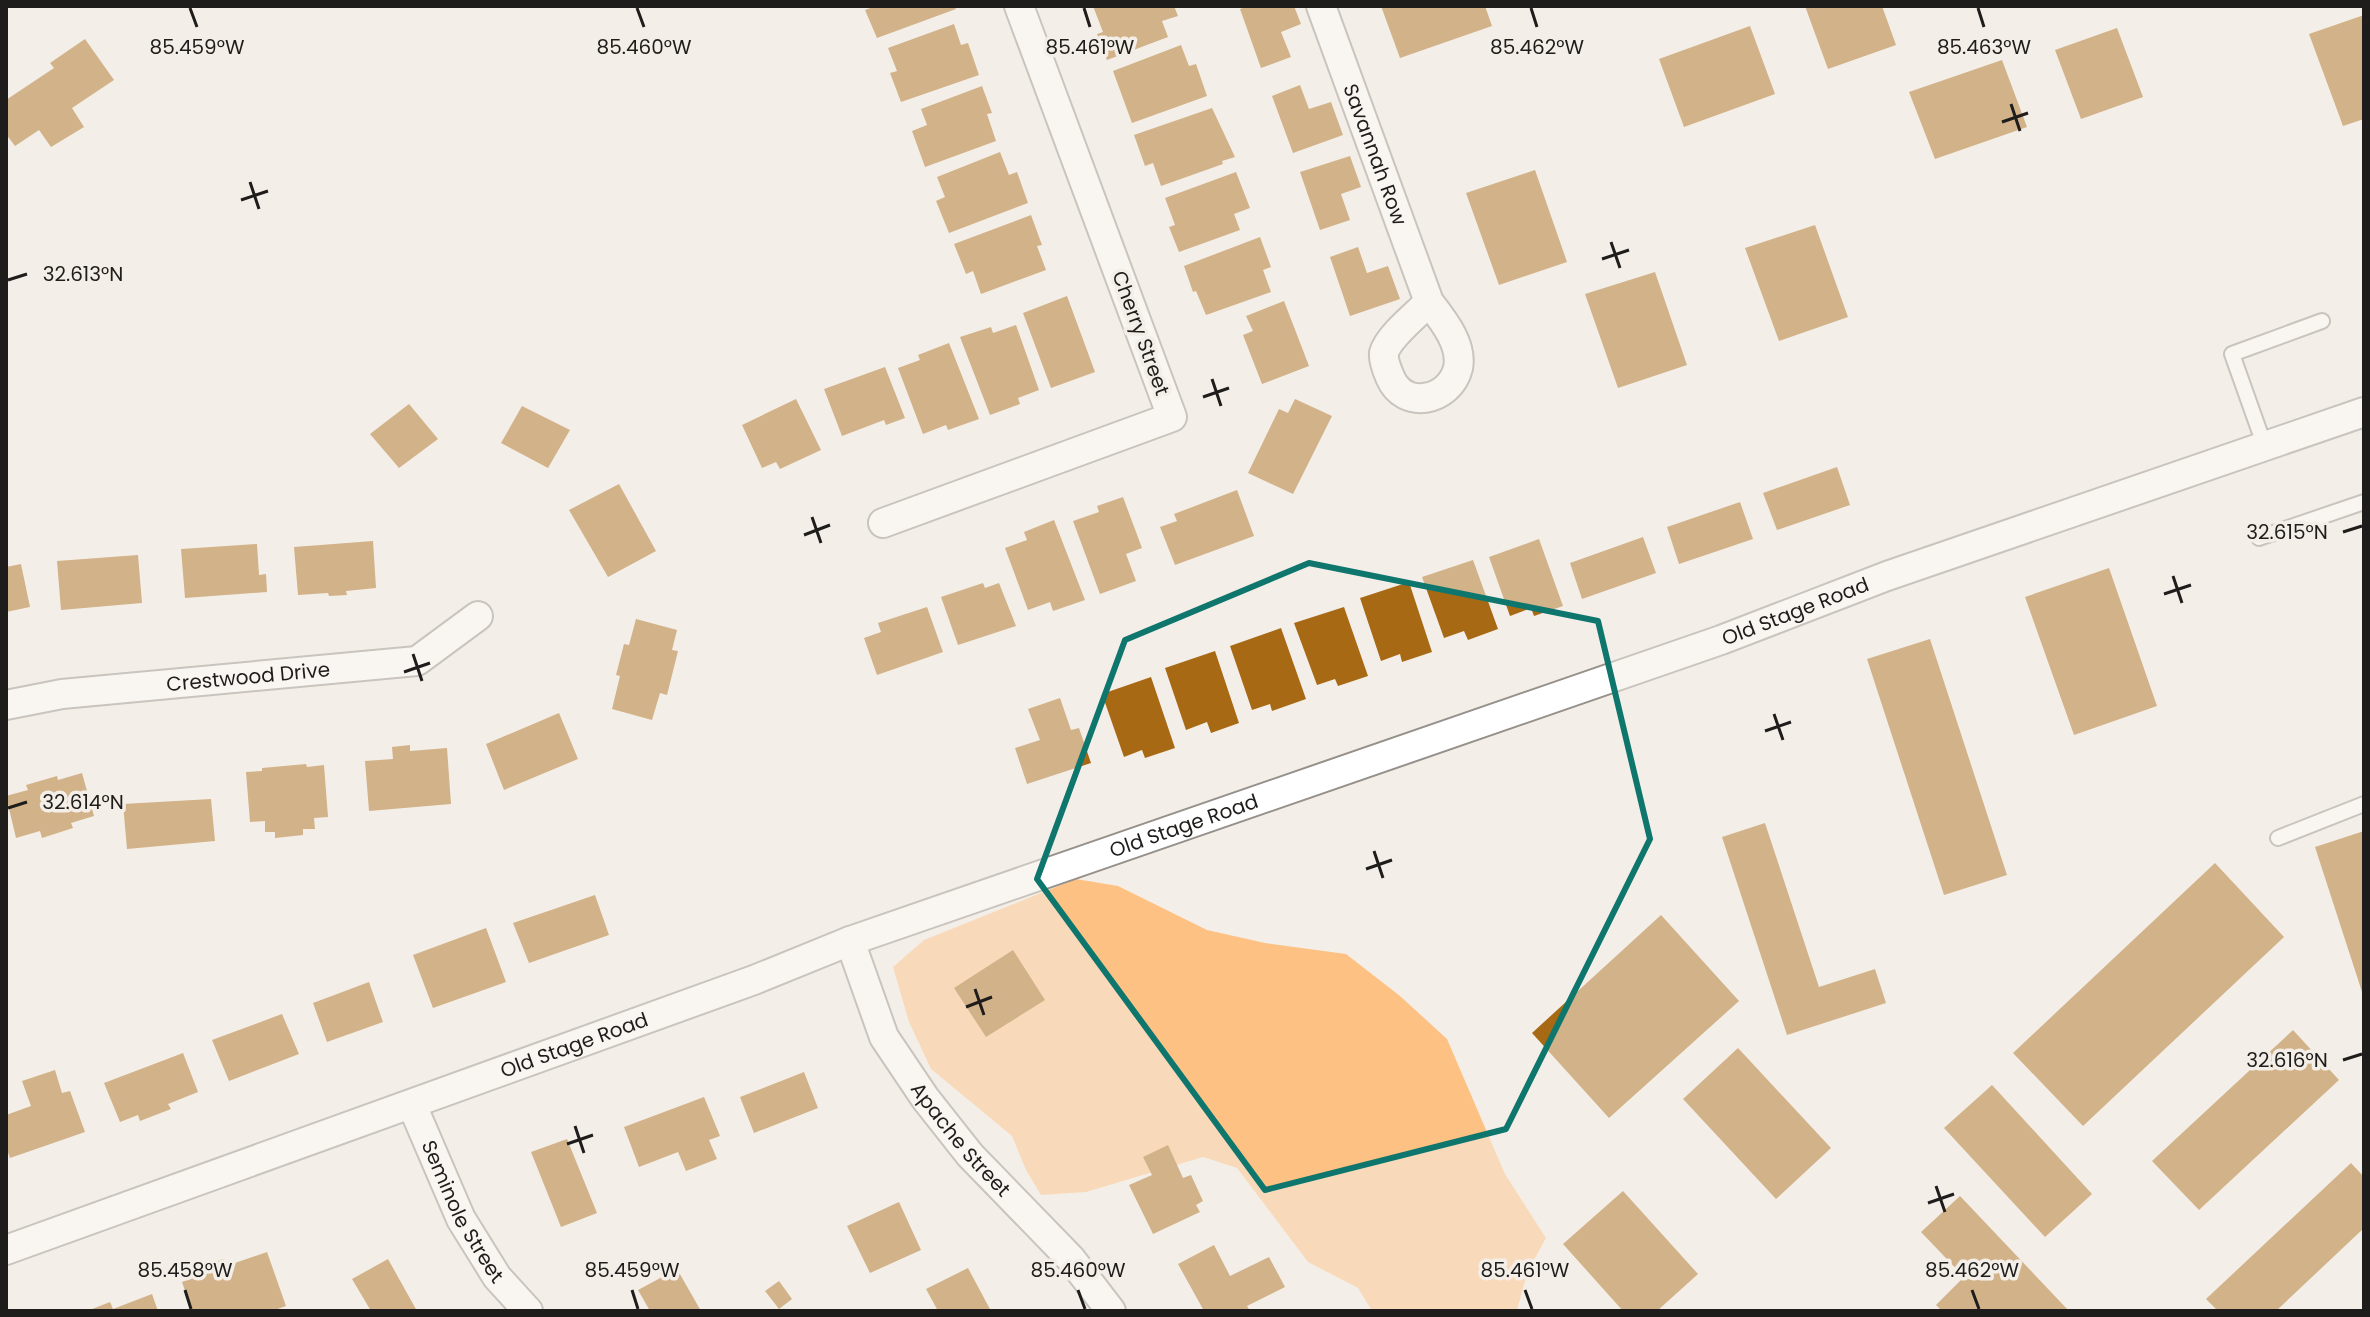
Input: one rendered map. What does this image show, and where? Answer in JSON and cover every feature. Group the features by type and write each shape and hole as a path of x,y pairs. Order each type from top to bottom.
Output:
{"street":[{"name":"Cherry Street","path":"883,523 1172,417 1019,6"},
{"name":"Savannah Row","path":"1321,6 1429,302"},
{"name":"Old Stage Road","path":"6,1250 754,980 850,941 1721,640 1887,576 2364,412"},
{"name":"Crestwood Drive","path":"6,705 62,694 417,661 478,616"},
{"name":"Apache Street","path":"850,941 884,1037 925,1098 970,1155 1071,1259 1111,1311"},
{"name":"Seminole Street","path":"412,1105 461,1219 497,1277 528,1311"}],"lane":[{"path":"2265,447 2232,354 2322,321"},
{"path":"2259,538 2364,502"},
{"path":"2278,838 2364,804"}],"highlighted area":[{"path":"1309,563 1598,621 1650,839 1506,1129 1265,1190 1037,879 1125,640"}],"shaded area":[{"path":"1076,879 1118,886 1207,930 1265,943 1346,954 1400,996 1447,1039 1505,1174 1546,1238 1527,1273 1517,1311 1372,1311 1358,1288 1308,1262 1237,1168 1203,1157 1086,1192 1041,1195 1026,1170 1012,1136 931,1069 909,1022 893,967 924,940"}],"building":[{"path":"876,6 954,6 956,9 877,38 865,10"},
{"path":"1093,6 1174,6 1178,16 1162,21 1168,37 1107,60 1097,34 1103,32"},
{"path":"1248,6 1294,6 1301,24 1281,32 1291,57 1261,68 1240,9"},
{"path":"1381,6 1485,6 1492,26 1400,58"},
{"path":"1805,6 1882,6 1896,45 1828,69"},
{"path":"2364,15 2364,119 2343,126 2309,34"},
{"path":"954,24 961,45 968,43 979,75 901,102 890,73 897,71 888,48"},
{"path":"1750,26 1775,94 1684,127 1659,59"},
{"path":"2117,28 2143,97 2081,119 2055,50"},
{"path":"85,39 114,80 72,108 84,127 51,147 39,130 15,146 6,134 6,100 54,68 50,63"},
{"path":"1181,45 1189,66 1196,64 1207,96 1132,123 1113,71"},
{"path":"2002,60 2027,127 1935,159 1909,92"},
{"path":"1300,85 1309,109 1331,102 1343,135 1293,153 1272,96"},
{"path":"982,86 992,113 987,114 996,141 925,167 912,131 927,125 921,109"},
{"path":"1212,108 1235,157 1161,186 1153,163 1145,166 1134,135"},
{"path":"1000,152 1009,175 1017,172 1028,203 949,233 936,201 945,197 937,177"},
{"path":"1350,156 1361,187 1341,194 1350,220 1320,230 1300,172"},
{"path":"1535,170 1567,262 1499,285 1466,193"},
{"path":"1236,172 1250,208 1234,214 1240,230 1179,252 1169,227 1175,225 1165,198"},
{"path":"1031,215 1042,245 1037,246 1046,270 981,294 973,271 966,274 954,244"},
{"path":"1815,225 1848,317 1779,341 1745,248"},
{"path":"1260,237 1271,267 1263,270 1271,292 1206,315 1196,291 1193,292 1184,266"},
{"path":"1358,247 1367,273 1388,266 1400,299 1350,316 1330,257"},
{"path":"1655,272 1687,365 1618,388 1585,294"},
{"path":"1067,296 1095,372 1051,388 1023,313"},
{"path":"1284,301 1309,366 1262,384 1243,335 1253,331 1246,316"},
{"path":"1016,325 1039,390 1018,398 1020,404 990,415 960,337 991,327 993,333"},
{"path":"949,343 979,419 948,430 946,425 923,434 898,368 920,360 918,355"},
{"path":"885,367 905,418 886,425 884,420 842,436 824,389"},
{"path":"796,399 821,450 780,469 776,462 762,468 742,425"},
{"path":"1295,399 1332,416 1293,494 1248,473 1279,409 1288,413"},
{"path":"409,404 438,439 399,468 370,434"},
{"path":"522,406 570,430 548,468 501,443"},
{"path":"1837,467 1850,505 1777,530 1763,493"},
{"path":"619,484 656,551 608,577 569,510"},
{"path":"1237,490 1254,536 1175,565 1160,527 1177,521 1174,514"},
{"path":"1123,497 1142,548 1126,554 1136,581 1100,594 1073,521 1099,512 1097,506"},
{"path":"1740,502 1753,539 1679,564 1667,527"},
{"path":"1054,520 1085,600 1053,611 1050,602 1028,610 1005,548 1027,540 1024,532"},
{"path":"1643,537 1656,573 1582,599 1570,563"},
{"path":"1539,539 1563,606 1534,616 1531,608 1510,616 1489,557"},
{"path":"373,541 376,588 346,591 347,595 298,595 294,547"},
{"path":"257,544 259,575 266,574 267,592 185,598 181,549"},
{"path":"138,555 142,603 61,610 57,561"},
{"path":"1473,560 1498,629 1468,640 1464,631 1444,638 1422,577"},
{"path":"21,564 30,607 6,612 6,567"},
{"path":"2109,568 2157,706 2074,735 2025,597"},
{"path":"1409,582 1432,652 1402,662 1400,654 1381,661 1360,598"},
{"path":"983,583 985,588 999,583 1016,626 958,645 941,597"},
{"path":"927,607 943,652 877,675 864,638 881,632 878,623"},
{"path":"1344,607 1368,676 1338,686 1335,679 1317,685 1294,623"},
{"path":"636,619 677,630 672,650 678,651 667,695 660,693 652,720 612,709 624,644 629,645"},
{"path":"1281,628 1306,699 1272,711 1270,704 1252,710 1230,646"},
{"path":"1930,639 2007,875 1944,895 1867,659"},
{"path":"1215,651 1239,723 1211,733 1207,722 1186,730 1165,668"},
{"path":"1151,677 1175,748 1145,758 1142,750 1124,757 1102,694"},
{"path":"1060,698 1071,730 1079,728 1091,763 1027,784 1015,748 1040,740 1028,709"},
{"path":"559,713 578,759 504,790 486,744"},
{"path":"410,745 410,751 447,748 451,804 369,811 365,761 393,759 392,747"},
{"path":"306,764 307,767 324,765 328,817 314,818 315,829 303,829 303,835 275,838 275,832 265,832 265,821 250,822 246,772"},
{"path":"82,773 94,816 71,823 73,828 42,838 40,831 16,838 6,796 28,790 26,785"},
{"path":"211,799 215,841 127,849 123,804"},
{"path":"1765,823 1819,987 1875,969 1886,1003 1787,1035 1722,837"},
{"path":"2364,831 2364,994 2363,995 2315,847"},
{"path":"2215,863 2284,937 2083,1126 2013,1053"},
{"path":"595,895 609,935 529,963 513,923"},
{"path":"1661,915 1739,1001 1609,1118 1532,1033"},
{"path":"486,928 506,982 433,1008 413,955"},
{"path":"1013,950 1045,1000 986,1037 954,988"},
{"path":"369,982 383,1022 327,1042 313,1003"},
{"path":"282,1014 299,1054 229,1081 212,1040"},
{"path":"2293,1030 2339,1080 2199,1210 2152,1161"},
{"path":"1738,1048 1831,1148 1776,1199 1683,1099"},
{"path":"183,1053 198,1092 168,1104 171,1109 140,1121 138,1115 120,1122 104,1083"},
{"path":"55,1070 62,1093 70,1091 85,1132 10,1158 6,1147 6,1115 31,1106 22,1081"},
{"path":"804,1072 818,1108 754,1133 740,1097"},
{"path":"1992,1085 2092,1194 2045,1237 1944,1128"},
{"path":"704,1097 720,1136 709,1140 717,1159 686,1171 678,1152 639,1167 624,1127"},
{"path":"567,1139 597,1213 561,1227 531,1152"},
{"path":"1168,1145 1183,1178 1191,1175 1203,1201 1196,1205 1200,1212 1153,1234 1129,1185 1152,1175 1143,1157"},
{"path":"2351,1163 2364,1177 2364,1228 2276,1311 2218,1311 2206,1299"},
{"path":"1623,1191 1698,1274 1657,1311 1623,1311 1563,1244"},
{"path":"1960,1196 2069,1311 1942,1311 1936,1305 1964,1277 1921,1232"},
{"path":"899,1202 921,1250 870,1273 847,1226"},
{"path":"1214,1245 1230,1276 1269,1257 1285,1287 1247,1306 1250,1311 1204,1311 1178,1264"},
{"path":"267,1252 286,1306 272,1311 192,1311 182,1282 203,1274 201,1267 223,1259 226,1266"},
{"path":"388,1259 417,1311 371,1311 352,1279"},
{"path":"968,1268 991,1311 938,1311 926,1289"},
{"path":"677,1269 701,1311 650,1311 638,1290"},
{"path":"779,1281 792,1299 779,1309 765,1291"},
{"path":"152,1294 158,1311 87,1311 110,1302 113,1309"}]}
